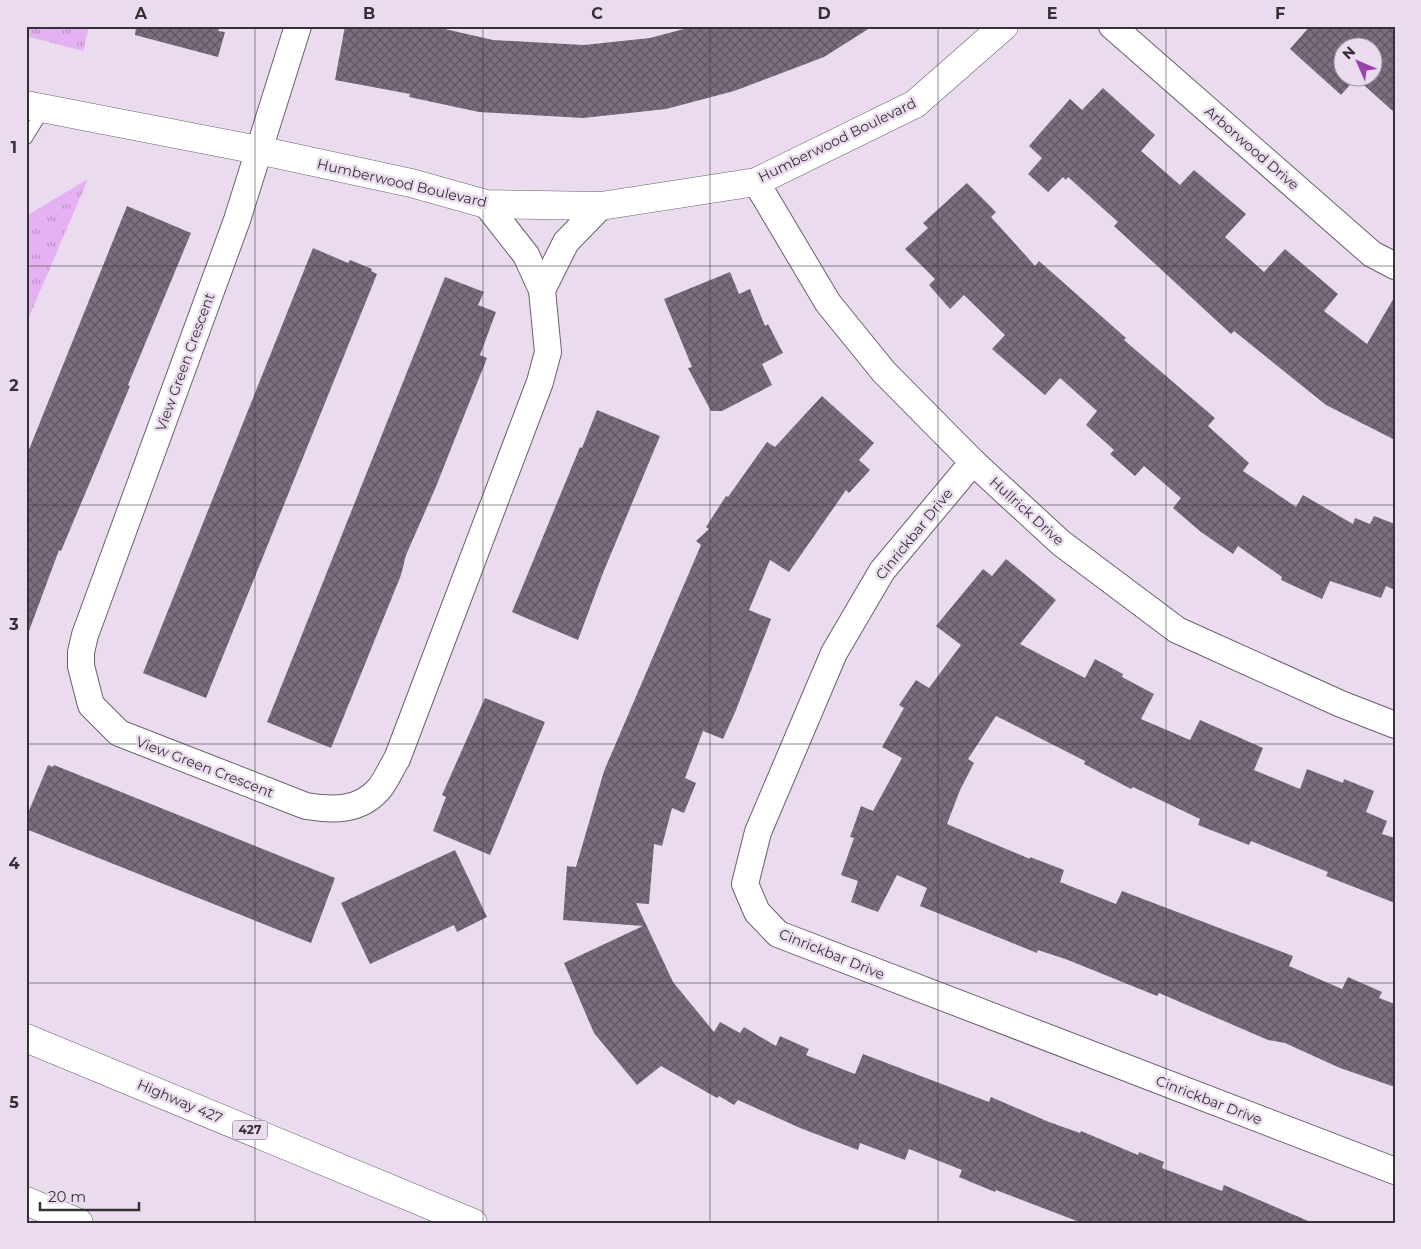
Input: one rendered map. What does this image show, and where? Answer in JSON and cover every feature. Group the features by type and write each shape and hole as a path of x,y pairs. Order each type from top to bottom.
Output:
{"main road":[{"name":"Humberwood Boulevard","path":"35,107 258,150 411,183 486,204 601,206 756,182 915,104 1004,26"},
{"name":"Highway 427","path":"26,1038 473,1223"},
{"path":"26,1200 79,1223"}],"street":[{"name":"View Green Crescent","path":"298,26 237,220 85,635 81,666 91,705 119,733 306,806 330,810 354,807 379,790 397,758 540,382 548,352 542,290 526,255 486,204"},
{"name":"Arborwood Drive","path":"1112,26 1372,254 1395,266"},
{"name":"Hullrick Drive","path":"756,182 828,303 884,372 973,462 1061,543 1177,630 1341,704 1395,725"},
{"path":"542,290 566,242 601,206"},
{"name":"Cinrickbar Drive","path":"973,462 882,571 834,653 758,832 745,884 757,912 778,934 1395,1171"}],"lane":[{"path":"26,138 35,107"}],"green space":[{"path":"26,26 89,26 83,51 26,36"},
{"path":"88,179 26,324 26,216"}],"building":[{"path":"136,26 220,26 218,31 225,32 218,57 135,35"},
{"path":"345,26 432,26 493,40 584,45 650,38 695,26 873,26 824,57 734,91 666,109 583,118 479,112 409,97 410,94 335,80"},
{"path":"1310,26 1395,26 1395,113 1367,88 1384,88 1384,38 1334,38 1334,88 1347,88 1341,95 1290,49"},
{"path":"1103,88 1155,135 1141,151 1180,185 1194,170 1246,214 1225,237 1264,272 1285,249 1338,294 1324,311 1367,344 1395,296 1395,440 1326,405 1234,331 1231,334 1114,226 1118,222 1068,177 1066,180 1063,177 1048,192 1028,174 1042,158 1029,146 1041,132 1070,99 1082,110"},
{"path":"967,183 996,212 991,217 1035,266 1039,261 1126,338 1124,340 1215,418 1208,426 1249,463 1243,471 1296,507 1303,495 1353,524 1355,518 1370,524 1374,516 1395,524 1395,590 1386,586 1381,598 1330,581 1322,599 1281,580 1282,577 1238,546 1233,554 1201,532 1173,508 1181,498 1144,466 1135,476 1110,454 1114,450 1086,425 1097,411 1060,378 1045,395 992,349 1005,335 964,295 950,309 929,285 935,279 905,249 928,228 923,223"},
{"path":"127,206 191,233 128,385 130,386 101,456 61,551 59,550 29,631 26,631 26,457"},
{"path":"313,248 348,263 350,260 372,269 371,271 377,274 206,698 143,673"},
{"path":"730,272 739,294 750,289 765,326 768,324 783,353 762,364 772,385 722,411 711,411 688,368 692,367 664,299"},
{"path":"445,277 484,292 478,305 496,312 480,355 487,358 435,489 406,555 401,575 331,748 267,722"},
{"path":"822,396 874,443 859,460 870,470 849,493 846,490 789,572 770,560 749,610 771,619 736,710 723,739 703,731 685,778 696,783 684,813 672,808 662,846 654,844 649,904 636,903 673,982 714,1032 720,1022 740,1033 744,1027 776,1046 780,1036 809,1049 806,1055 855,1074 863,1054 989,1102 991,1097 1049,1122 1080,1133 1081,1131 1138,1155 1139,1152 1164,1162 1162,1168 1222,1191 1224,1185 1313,1223 1082,1223 959,1177 962,1170 909,1149 905,1160 860,1143 858,1150 800,1128 738,1100 734,1105 719,1096 717,1098 661,1066 637,1085 594,1033 564,963 643,926 563,920 567,866 576,867 604,771 701,545 696,541 709,529 706,527 726,496 728,497 767,442 775,447"},
{"path":"597,410 660,436 603,573 578,640 512,612"},
{"path":"1006,559 1056,600 1020,644 1085,678 1095,659 1123,674 1122,677 1154,694 1141,719 1190,740 1200,720 1263,748 1254,770 1300,789 1307,769 1343,783 1344,779 1374,791 1366,812 1387,821 1382,834 1395,838 1395,903 1326,876 1328,872 1251,841 1249,845 1198,825 1200,819 1133,787 1131,789 1084,764 1085,761 996,716 968,759 974,763 960,790 947,824 1030,859 1030,857 1064,870 1060,882 1116,904 1122,891 1293,956 1289,966 1342,989 1348,977 1382,992 1379,998 1395,1004 1395,1087 1340,1068 1285,1043 1268,1040 1159,993 1157,996 1068,960 1038,950 1037,953 920,906 927,888 897,875 878,912 851,902 858,881 841,875 854,838 850,837 861,806 873,811 902,758 882,747 904,708 899,705 916,680 929,688 961,645 936,626 983,569 992,576"},
{"path":"485,698 545,722 490,855 433,831 446,797 442,795"},
{"path":"48,765 53,767 54,765 335,878 311,943 26,829 26,818"},
{"path":"455,850 487,917 457,932 454,925 370,964 341,903"}]}
